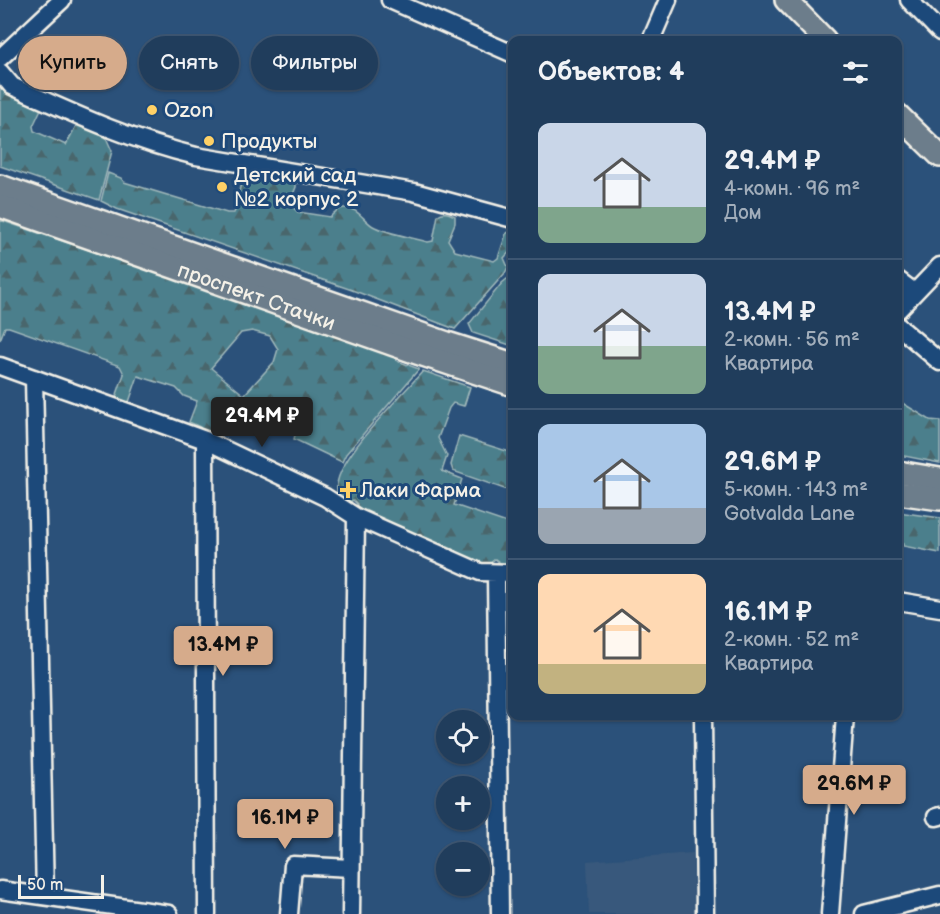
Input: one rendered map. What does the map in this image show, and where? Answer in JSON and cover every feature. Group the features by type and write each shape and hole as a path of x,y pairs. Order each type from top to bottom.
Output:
{"main road":[{"path":"786,0 821,36"},
{"path":"902,119 940,156"},
{"name":"проспект Стачки","path":"0,186 508,362"},
{"name":"проспект Стачки","path":"0,207 406,350 508,383"},
{"path":"902,473 940,478"},
{"path":"902,494 940,500"}],"street":[{"path":"0,58 62,0"},
{"path":"390,0 508,52"},
{"path":"653,36 668,0"},
{"path":"909,0 940,32"},
{"path":"0,72 12,86 118,133 170,150 414,192 508,218"},
{"path":"902,306 940,266"},
{"path":"902,283 915,292"},
{"path":"902,329 940,362"},
{"path":"0,366 205,440 325,497 356,517 480,572 505,573 500,914"},
{"path":"34,378 45,896"},
{"path":"205,440 207,914"},
{"path":"351,914 356,517"},
{"path":"902,602 940,608"},
{"path":"703,720 705,914"},
{"path":"830,914 845,720"},
{"path":"289,914 293,865 351,868"},
{"path":"0,890 169,914"},
{"path":"864,914 940,896"}],"shaded area":[{"path":"693,853 694,914 589,914 587,861"}],"green space":[{"path":"0,81 39,103 41,109 33,126 34,131 66,145 77,124 104,133 112,151 99,200 0,166"},
{"path":"108,173 121,178 124,182 227,213 234,213 244,176 252,174 292,179 296,182 296,187 289,204 298,212 330,217 343,208 350,209 378,229 428,242 433,241 438,215 446,213 455,216 455,223 448,240 455,251 494,261 498,258 508,232 508,254 504,258 508,267 455,329 352,290 117,209 101,201"},
{"path":"0,220 391,352 397,361 419,369 346,454 342,462 294,439 296,431 294,428 227,399 210,435 201,432 200,427 189,422 197,401 184,396 176,388 138,376 128,405 115,400 124,374 120,366 9,327 5,327 0,340","holes":["252,331 270,336 278,349 274,362 244,395 211,368 241,333"]},
{"path":"508,279 508,344 473,333 469,324 502,283"},
{"path":"423,371 470,387 464,406 453,403 449,408 438,438 447,456 442,471 462,479 454,505 508,523 508,565 503,565 495,559 486,567 355,513 357,504 353,500 346,505 337,491 340,473 348,458 373,426"},
{"path":"902,403 930,420 940,421 940,463 902,456"},
{"path":"459,436 508,451 508,490 453,471 451,465"},
{"path":"902,513 940,518 940,553 903,546"}],"place":[{"name":"Ozon","path":"152,110"},
{"name":"Продукты","path":"209,141"},
{"name":"Детский сад №2 корпус 2","path":"222,187"},
{"name":"Лаки Фарма","path":"348,490"}]}
